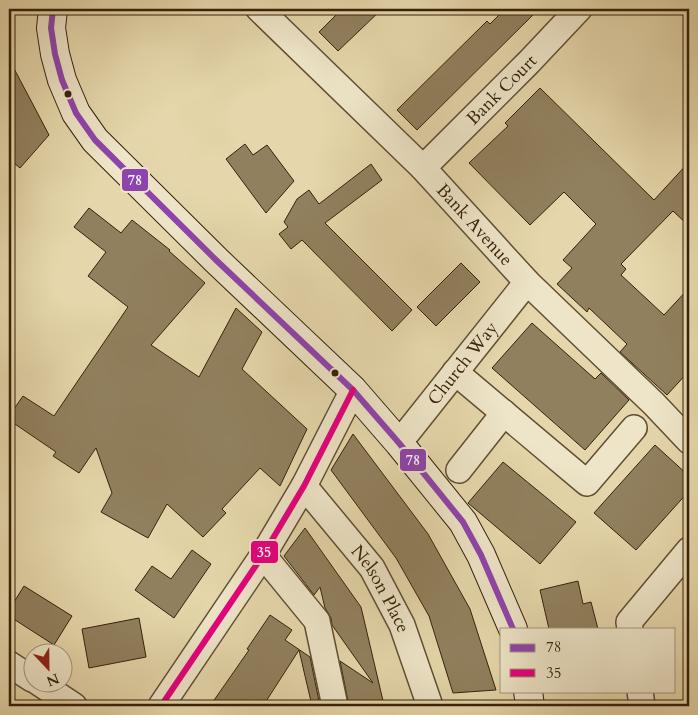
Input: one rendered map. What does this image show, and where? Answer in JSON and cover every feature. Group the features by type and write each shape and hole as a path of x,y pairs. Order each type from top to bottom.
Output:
{"main road":[{"path":"53,9 51,28 54,54 62,80 76,113 95,140 216,260 353,390 399,443 463,522 481,555 513,628"},
{"path":"528,692 530,706"}],"street":[{"name":"Bank Avenue","path":"259,9 424,168 527,282 654,404 689,441"},
{"name":"Bank Court","path":"424,168 579,9"},
{"name":"Church Way","path":"399,443 527,282"},
{"path":"455,372 587,482 634,428"},
{"path":"161,706 263,555 304,486 353,390"},
{"path":"458,470 504,413"},
{"name":"Nelson Place","path":"304,486 372,568 402,625 430,706"},
{"path":"630,628 628,622 689,550"},
{"path":"263,555 317,620 336,706"},
{"path":"9,664 22,672"},
{"path":"53,692 74,706"},
{"path":"640,692 642,706"}],"building":[{"path":"342,9 382,9 338,51 319,32"},
{"path":"505,9 539,9 417,130 397,110 487,21 490,24"},
{"path":"9,59 49,135 20,168 9,159"},
{"path":"540,88 654,200 689,162 689,226 673,211 621,264 626,269 621,275 664,315 689,288 689,371 667,395 620,352 627,344 589,308 587,312 557,284 572,268 563,260 596,224 564,192 530,225 469,163 508,126 505,123"},
{"path":"245,144 253,155 267,145 294,181 266,213 226,159"},
{"path":"371,164 382,180 325,223 412,310 392,331 302,240 291,249 279,234 288,227 284,222 297,199 309,190 319,204"},
{"path":"89,208 121,233 132,220 170,250 205,283 151,345 199,377 236,308 262,332 242,369 307,429 280,486 260,468 222,509 226,513 203,537 167,504 148,538 101,512 112,493 96,448 79,473 53,456 56,452 9,420 9,416 23,396 54,416 128,307 88,276 106,252 74,227"},
{"path":"461,263 480,282 436,326 417,307"},
{"path":"532,323 595,379 601,373 629,400 585,450 492,368"},
{"path":"353,434 428,534 470,609 496,690 453,693 429,616 396,558 331,470"},
{"path":"655,445 689,476 689,491 636,550 594,513"},
{"path":"503,462 576,522 540,564 468,503"},
{"path":"305,528 361,607 385,706 349,706 340,661 373,683 332,625 331,618 325,608 320,587 314,595 284,556"},
{"path":"192,550 211,564 174,618 135,590 152,566 171,579"},
{"path":"578,581 583,604 591,602 598,628 549,628 540,590"},
{"path":"24,586 72,616 56,642 49,642 9,616 9,610"},
{"path":"270,615 292,630 285,640 310,657 320,706 312,706 299,650 263,706 210,706 249,650 247,649"},
{"path":"139,618 146,657 89,668 82,629"}],"transit line":[{"name":"78","path":"53,9 51,28 62,80 76,113 95,140 216,260 353,390 399,443 463,522 481,555 513,628"},
{"name":"35","path":"161,706 263,555 304,486 353,390"}]}
